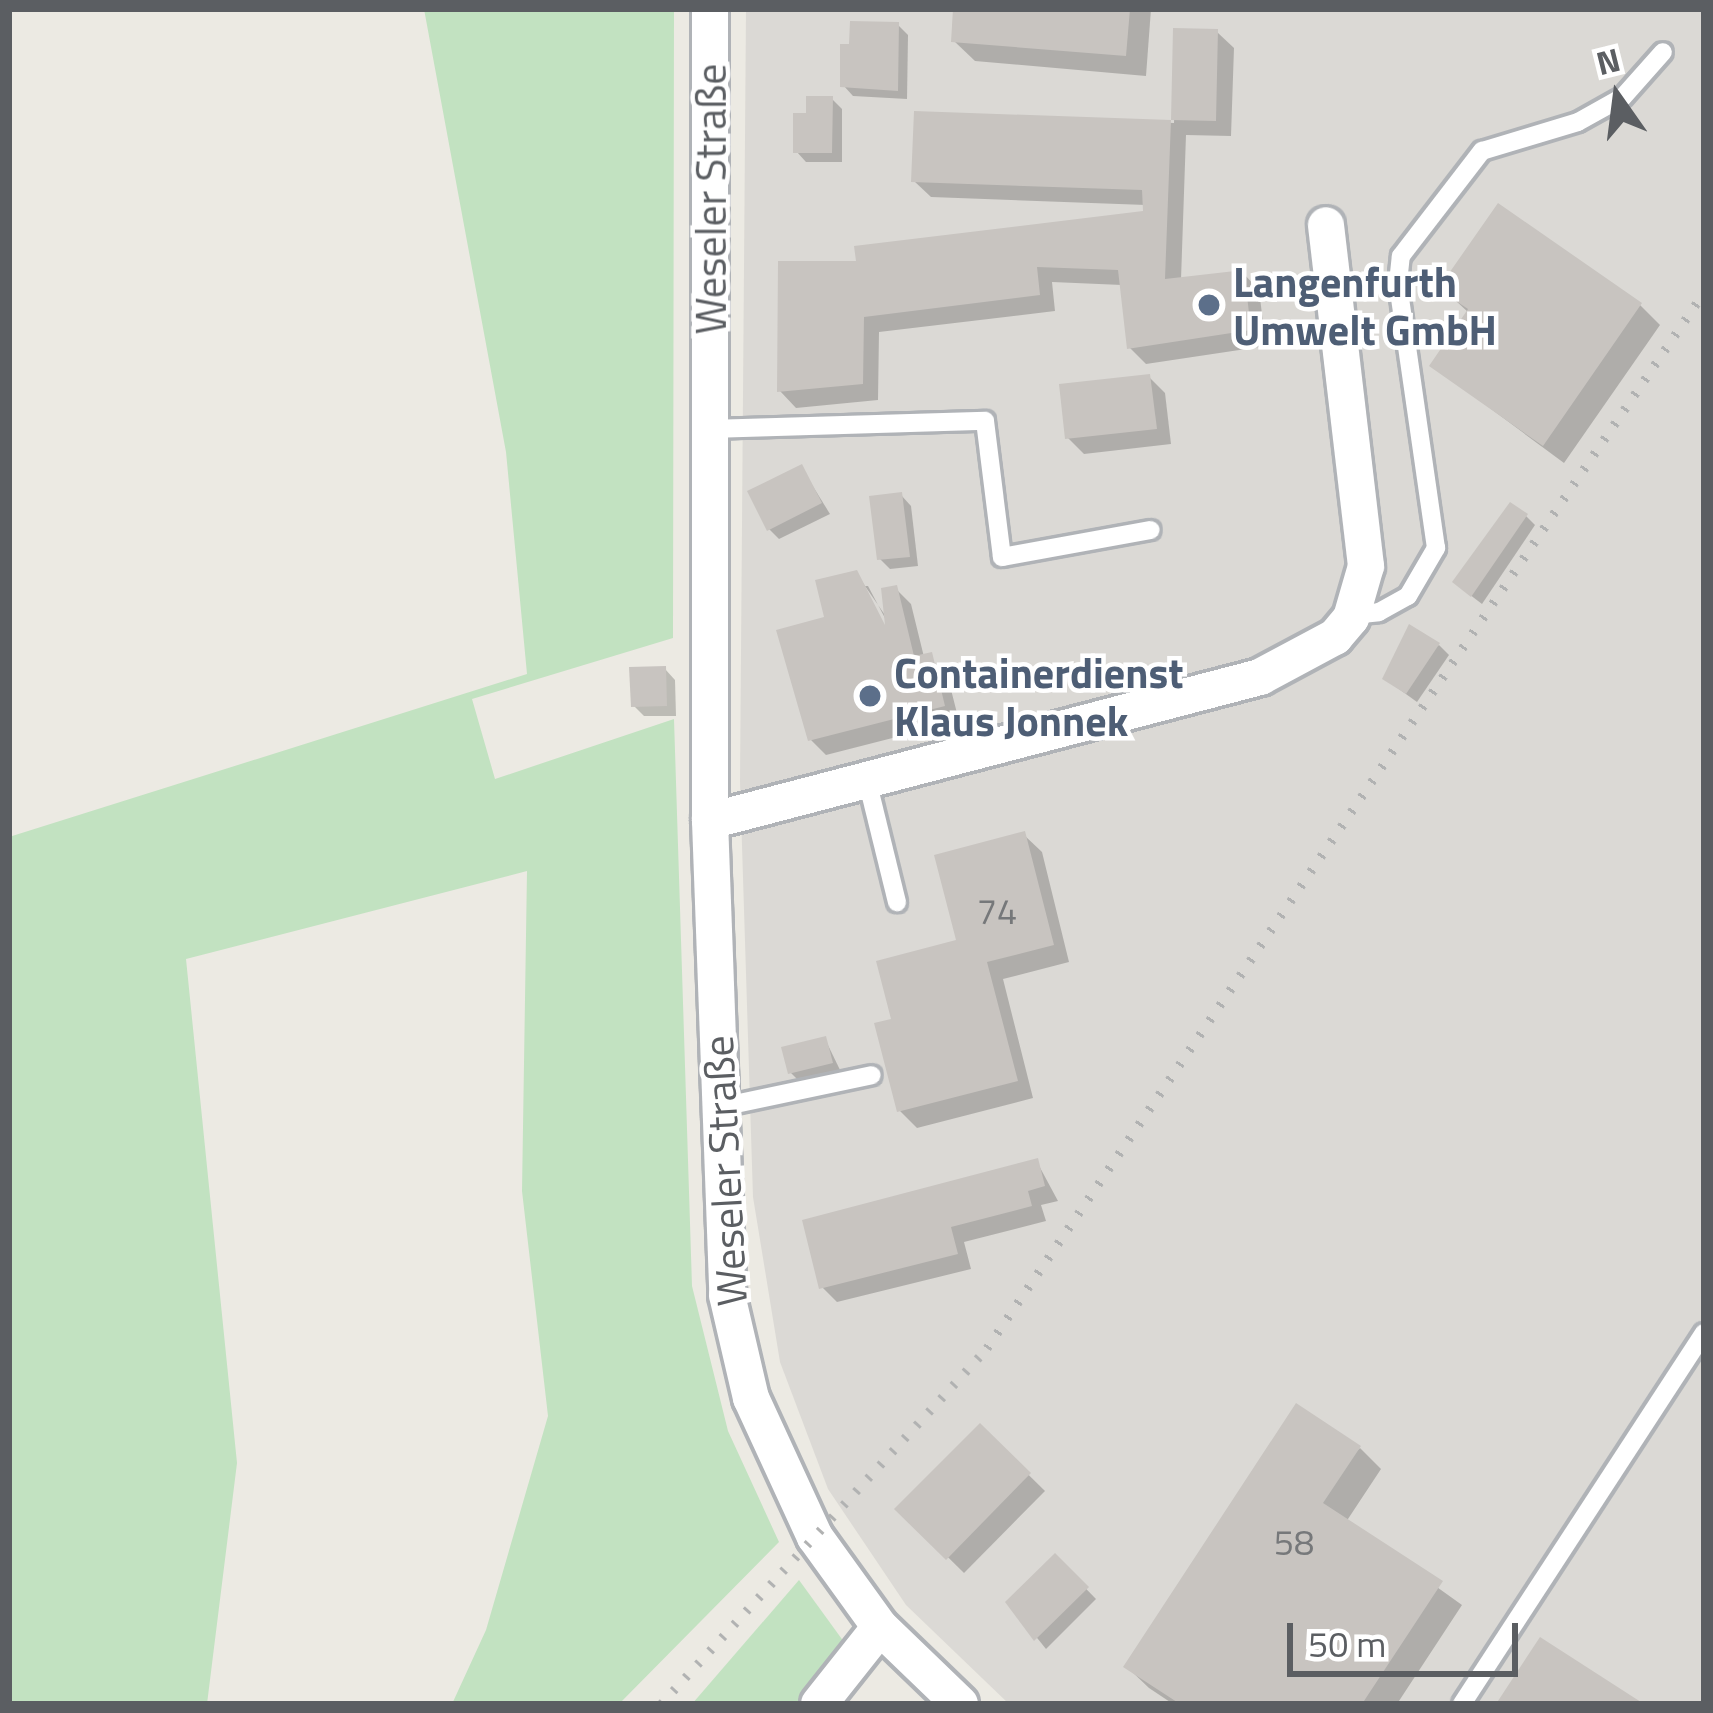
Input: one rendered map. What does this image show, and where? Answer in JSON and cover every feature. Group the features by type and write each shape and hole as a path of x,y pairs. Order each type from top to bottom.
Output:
{"street":[{"name":"Weseler Straße","path":"710,9 710,821 716,1108 727,1295 751,1398 815,1537 880,1627 960,1704"},
{"path":"710,821 1260,677 1313,655 1352,615 1366,566 1326,225"},
{"path":"818,1704 880,1627"}],"lane":[{"path":"1352,615 1379,612 1408,596 1436,548 1400,256 1482,151 1578,122 1623,97 1663,52"},
{"path":"710,429 985,421 1002,557 1151,530"},
{"path":"867,780 897,902"},
{"path":"716,1108 872,1075"},
{"path":"1462,1704 1704,1333"}],"shaded area":[{"path":"746,9 1704,9 1704,1704 1009,1704 906,1605 828,1489 780,1362 753,1197 740,782"}],"green space":[{"path":"424,9 674,9 673,638 472,699 495,779 674,719 692,1286 728,1431 779,1542 619,1704 452,1704 486,1630 548,1416 522,1191 527,871 186,959 237,1463 207,1704 9,1704 9,837 527,674 506,452"},
{"path":"799,1580 844,1642 798,1704 692,1704"}],"building":[{"path":"953,9 1130,9 1126,56 951,42"},
{"path":"850,21 899,22 898,91 840,87 840,44 849,44"},
{"path":"1173,28 1218,29 1216,121 1171,120"},
{"path":"806,96 833,96 832,153 793,153 793,113 806,113"},
{"path":"914,111 1171,120 1165,279 1244,270 1251,330 1127,349 1118,270 1037,267 1040,295 864,317 863,384 777,392 778,261 856,261 854,246 1143,211 1142,190 911,182"},
{"path":"1498,203 1642,303 1543,446 1429,366 1468,309 1438,289"},
{"path":"1150,374 1157,429 1065,439 1059,384"},
{"path":"802,464 822,503 767,531 747,491"},
{"path":"902,492 910,557 877,560 869,496"},
{"path":"1510,502 1528,514 1471,597 1452,582"},
{"path":"857,570 885,625 881,588 897,585 914,656 932,652 945,706 808,741 776,630 824,617 815,580"},
{"path":"1409,624 1440,643 1406,694 1382,679"},
{"path":"666,666 667,706 631,707 629,667"},
{"path":"1025,831 1054,945 987,962 1018,1081 897,1112 874,1023 891,1019 876,961 956,940 934,855"},
{"path":"826,1036 833,1063 788,1074 781,1047"},
{"path":"1038,1158 1045,1186 1028,1191 1032,1206 951,1227 958,1254 819,1289 802,1220"},
{"path":"1296,1403 1361,1446 1323,1503 1443,1581 1362,1704 1180,1704 1123,1667"},
{"path":"980,1423 1031,1473 946,1560 894,1509"},
{"path":"1055,1553 1089,1587 1034,1641 1005,1602"},
{"path":"1540,1637 1644,1704 1496,1704"}],"railway":[{"path":"661,1704 987,1348 1704,292"}],"place":[{"name":"Langenfurth Umwelt GmbH","path":"1209,305"},
{"name":"Containerdienst Klaus Jonnek","path":"870,696"}]}
